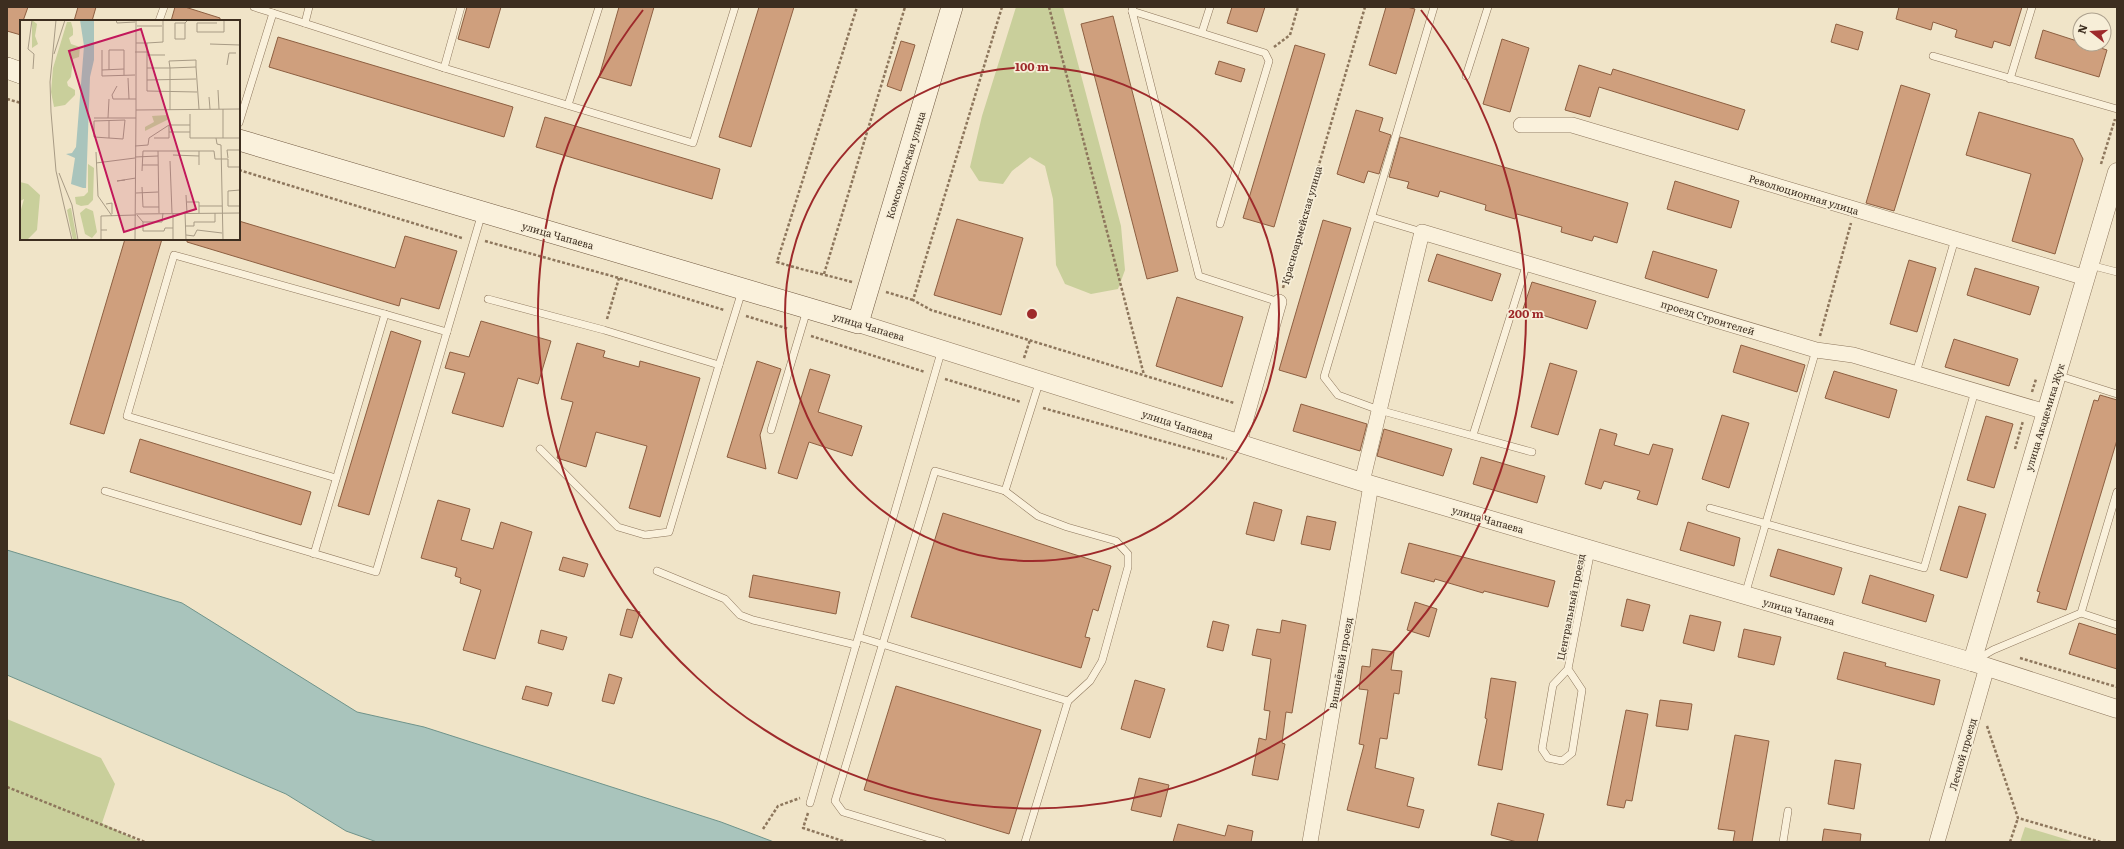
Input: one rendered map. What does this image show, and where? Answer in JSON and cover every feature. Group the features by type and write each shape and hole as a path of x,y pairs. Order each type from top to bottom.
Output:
{"main road":[{"name":"Комсомольская улица","path":"858,323 952,7"},
{"path":"7,68 20,73"},
{"name":"улица Чапаева","path":"240,140 858,323"}],"street":[{"name":"Революционная улица","path":"1521,125 1572,125 1955,239 2088,272"},
{"name":"улица Академика Жук","path":"1979,664 2046,412 2117,172"},
{"name":"проезд Строителей","path":"1422,232 1816,350 1853,355 2046,412"},
{"name":"Вишнёвый проезд","path":"1310,842 1379,410 1422,232"},
{"path":"1239,444 1279,302"},
{"name":"улица Чапаева","path":"858,323 1239,444 1591,550 1979,664 2117,709"},
{"name":"Лесной проезд","path":"1937,842 1978,699 1979,664"}],"lane":[{"path":"159,20 164,7"},
{"path":"254,7 444,68 694,143 735,7"},
{"path":"305,23 309,7"},
{"path":"444,68 461,7"},
{"path":"568,105 599,7"},
{"path":"1202,32 1210,7"},
{"path":"1434,7 1324,377 1338,395 1379,410 1532,452"},
{"path":"1466,76 1488,7"},
{"path":"2010,79 2032,7"},
{"path":"1133,9 1265,53 1269,62 1220,224"},
{"path":"1133,9 1199,276 1279,302"},
{"path":"240,120 273,13"},
{"path":"1933,56 2117,109"},
{"path":"105,491 376,572 482,212"},
{"name":"проезд Строителей","path":"1372,217 1422,232"},
{"path":"1916,373 1955,239"},
{"path":"336,478 127,416 174,255 447,332"},
{"path":"1473,435 1527,263"},
{"path":"2088,272 2117,272"},
{"path":"540,449 618,527 645,535 669,532 743,289"},
{"path":"488,299 604,330 719,365"},
{"path":"771,430 808,308"},
{"path":"314,554 385,314"},
{"path":"811,800 933,375 942,349"},
{"path":"1745,595 1764,523 1816,350"},
{"path":"2057,375 2117,394"},
{"path":"1005,491 1040,380"},
{"path":"1710,508 1924,568 1975,391"},
{"path":"942,842 843,812 835,801 935,470 1005,491 1038,516 1067,527 1116,541 1128,554 1128,568 1102,661 1090,681 1068,701 1025,842"},
{"path":"2081,613 2117,492"},
{"name":"Центральный проезд","path":"1568,669 1582,690 1572,753 1562,761 1548,758 1542,749 1553,685 1568,669 1591,550"},
{"path":"658,571 725,598 740,614 752,620 856,645"},
{"path":"1979,664 1993,650 2081,613 2117,625"},
{"path":"859,637 1068,701"},
{"path":"1783,842 1788,811"}],"path":[{"path":"857,7 777,262 812,273 824,274 905,7"},
{"path":"1002,7 913,300 931,310 1249,407"},
{"path":"1049,7 1144,375"},
{"path":"1265,53 1290,35 1298,7"},
{"name":"Красноармейская улица","path":"1279,302 1365,7"},
{"path":"7,99 20,103"},
{"path":"240,170 474,241 490,242 619,278 800,332 1032,405 1228,459"},
{"path":"1816,350 1855,210"},
{"path":"604,330 619,278"},
{"path":"1978,699 2018,818 2010,842"},
{"path":"7,787 145,842"},
{"path":"763,829 778,806 796,799 811,800 803,828 846,842"},
{"path":"2018,818 2101,842"}],"green space":[{"path":"1016,7 1063,7 1121,226 1125,270 1118,289 1091,294 1065,284 1056,265 1053,199 1045,166 1030,157 1012,171 1003,184 979,181 970,167 982,116"},
{"path":"7,719 101,758 115,784 102,823 140,842 7,842"},
{"path":"2025,827 2075,842 2020,842"}],"water":[{"path":"7,550 182,603 357,712 424,727 721,822 774,842 377,842 346,831 286,794 7,675"}],"building":[{"path":"7,7 28,7 23,20 20,20 20,35 7,31"},
{"path":"78,7 96,7 92,20 74,20"},
{"path":"175,7 185,7 220,18 220,20 171,20"},
{"path":"467,7 501,7 489,48 458,39"},
{"path":"619,7 654,7 631,86 599,77"},
{"path":"759,7 794,7 751,147 719,137"},
{"path":"1232,7 1265,7 1257,32 1227,23"},
{"path":"1386,7 1407,7 1415,9 1396,74 1369,65"},
{"path":"1899,7 2022,7 2010,46 1994,41 1992,48 1955,37 1957,30 1933,22 1931,30 1896,19"},
{"path":"1113,16 1178,271 1147,279 1081,24"},
{"path":"1836,24 1863,32 1858,50 1831,42"},
{"path":"2043,30 2072,39 2072,52 2106,52 2099,77 2035,58"},
{"path":"278,37 513,107 504,137 269,67"},
{"path":"1502,39 1529,48 1510,112 1483,104"},
{"path":"901,41 915,45 901,91 887,86"},
{"path":"1295,45 1325,54 1274,227 1243,218"},
{"path":"1219,61 1245,69 1241,82 1215,74"},
{"path":"1579,65 1611,75 1613,69 1745,110 1738,130 1599,87 1590,117 1565,110"},
{"path":"1901,85 1930,94 1894,211 1866,203"},
{"path":"1356,110 1383,118 1379,131 1391,135 1379,174 1368,171 1364,183 1337,174"},
{"path":"1979,112 2073,139 2083,159 2055,254 2012,241 2031,174 1966,155"},
{"path":"545,117 720,169 712,199 536,147"},
{"path":"1400,137 1628,203 1617,243 1594,236 1592,241 1561,232 1562,227 1517,214 1515,219 1485,210 1486,205 1440,191 1438,197 1407,188 1409,182 1389,177"},
{"path":"1675,181 1739,201 1731,228 1667,209"},
{"path":"957,219 1023,238 1001,315 934,295"},
{"path":"1323,220 1351,228 1306,378 1279,370"},
{"path":"240,221 395,268 405,236 457,251 439,309 401,298 399,306 187,242 187,240 240,240"},
{"path":"125,240 162,240 104,434 70,424"},
{"path":"1653,251 1717,270 1708,298 1645,278"},
{"path":"1437,254 1501,274 1492,301 1428,281"},
{"path":"1909,260 1936,268 1917,332 1890,324"},
{"path":"1975,268 2039,287 2030,315 1967,295"},
{"path":"1532,282 1596,301 1587,329 1523,309"},
{"path":"1177,297 1243,317 1222,387 1156,366"},
{"path":"481,321 551,341 538,384 518,378 503,427 452,413 465,373 445,368 450,352 469,357"},
{"path":"391,331 421,341 369,515 338,506"},
{"path":"1954,339 2018,359 2009,386 1945,367"},
{"path":"577,343 605,351 603,357 639,367 640,361 700,378 660,517 629,508 647,446 596,432 586,467 557,458 573,402 561,399"},
{"path":"1741,345 1805,365 1797,392 1733,372"},
{"path":"757,361 781,369 760,435 766,469 727,457"},
{"path":"1550,363 1577,371 1558,435 1531,427"},
{"path":"810,369 830,375 818,412 862,426 852,456 809,442 797,479 778,473"},
{"path":"1834,371 1897,390 1889,418 1825,398"},
{"path":"2100,395 2117,400 2117,440 2066,610 2037,602 2040,592 2037,591 2094,400 2098,401"},
{"path":"1301,404 1367,424 1360,451 1293,431"},
{"path":"1722,415 1749,423 1729,488 1702,479"},
{"path":"1986,416 2013,424 1994,488 1967,480"},
{"path":"1384,429 1452,449 1443,476 1377,456"},
{"path":"1600,429 1617,434 1614,445 1649,455 1653,444 1673,449 1657,505 1637,499 1640,491 1604,481 1601,489 1585,484"},
{"path":"140,439 311,492 301,525 130,472"},
{"path":"1481,457 1545,476 1537,503 1473,484"},
{"path":"438,500 470,509 461,540 493,549 501,522 532,532 495,659 463,650 481,590 460,583 461,578 455,576 457,568 421,558"},
{"path":"1254,502 1282,510 1274,541 1246,534"},
{"path":"1959,506 1986,514 1967,578 1940,570"},
{"path":"943,513 1111,566 1098,611 1093,609 1085,637 1090,638 1081,668 911,617"},
{"path":"1307,516 1336,522 1330,550 1301,544"},
{"path":"1688,522 1740,538 1734,566 1680,550"},
{"path":"1409,543 1555,581 1548,607 1484,591 1483,593 1435,579 1434,582 1401,573"},
{"path":"1778,549 1842,568 1834,595 1770,576"},
{"path":"563,557 588,564 584,577 559,570"},
{"path":"753,575 840,592 836,614 749,597"},
{"path":"1870,575 1934,595 1926,622 1862,603"},
{"path":"1627,599 1650,605 1643,631 1621,626"},
{"path":"1415,602 1437,609 1429,637 1407,630"},
{"path":"627,609 640,612 632,638 620,635"},
{"path":"1690,615 1721,622 1714,651 1683,643"},
{"path":"1282,620 1306,625 1292,713 1286,712 1282,743 1285,744 1278,780 1252,775 1259,738 1266,740 1270,711 1264,710 1271,659 1252,655 1257,629 1280,633"},
{"path":"1213,621 1229,625 1223,651 1207,647"},
{"path":"2079,623 2117,635 2117,669 2069,654"},
{"path":"1744,629 1781,637 1774,665 1738,657"},
{"path":"541,630 567,637 563,650 538,643"},
{"path":"1372,649 1394,652 1391,670 1402,671 1399,694 1394,693 1387,739 1380,738 1375,768 1414,778 1407,806 1424,810 1419,828 1347,810 1364,745 1359,744 1368,690 1359,689 1362,666 1370,667"},
{"path":"1844,652 1886,663 1885,666 1940,680 1934,705 1837,679"},
{"path":"609,674 622,678 614,704 602,701"},
{"path":"1491,678 1516,682 1502,770 1478,765 1487,719 1485,718"},
{"path":"1135,680 1165,689 1150,738 1121,729"},
{"path":"526,686 552,693 548,706 522,699"},
{"path":"896,686 1041,730 1009,834 864,790"},
{"path":"1660,700 1692,704 1688,730 1656,726"},
{"path":"1626,710 1648,714 1632,801 1626,800 1624,808 1607,805"},
{"path":"1735,735 1769,741 1752,842 1733,842 1735,831 1718,829"},
{"path":"1835,760 1861,764 1854,809 1828,804"},
{"path":"1139,778 1169,785 1161,817 1131,810"},
{"path":"1498,803 1544,814 1537,842 1517,842 1491,835"},
{"path":"1178,824 1225,836 1228,825 1253,831 1251,842 1173,842"},
{"path":"1824,829 1861,834 1860,842 1822,842"}]}
